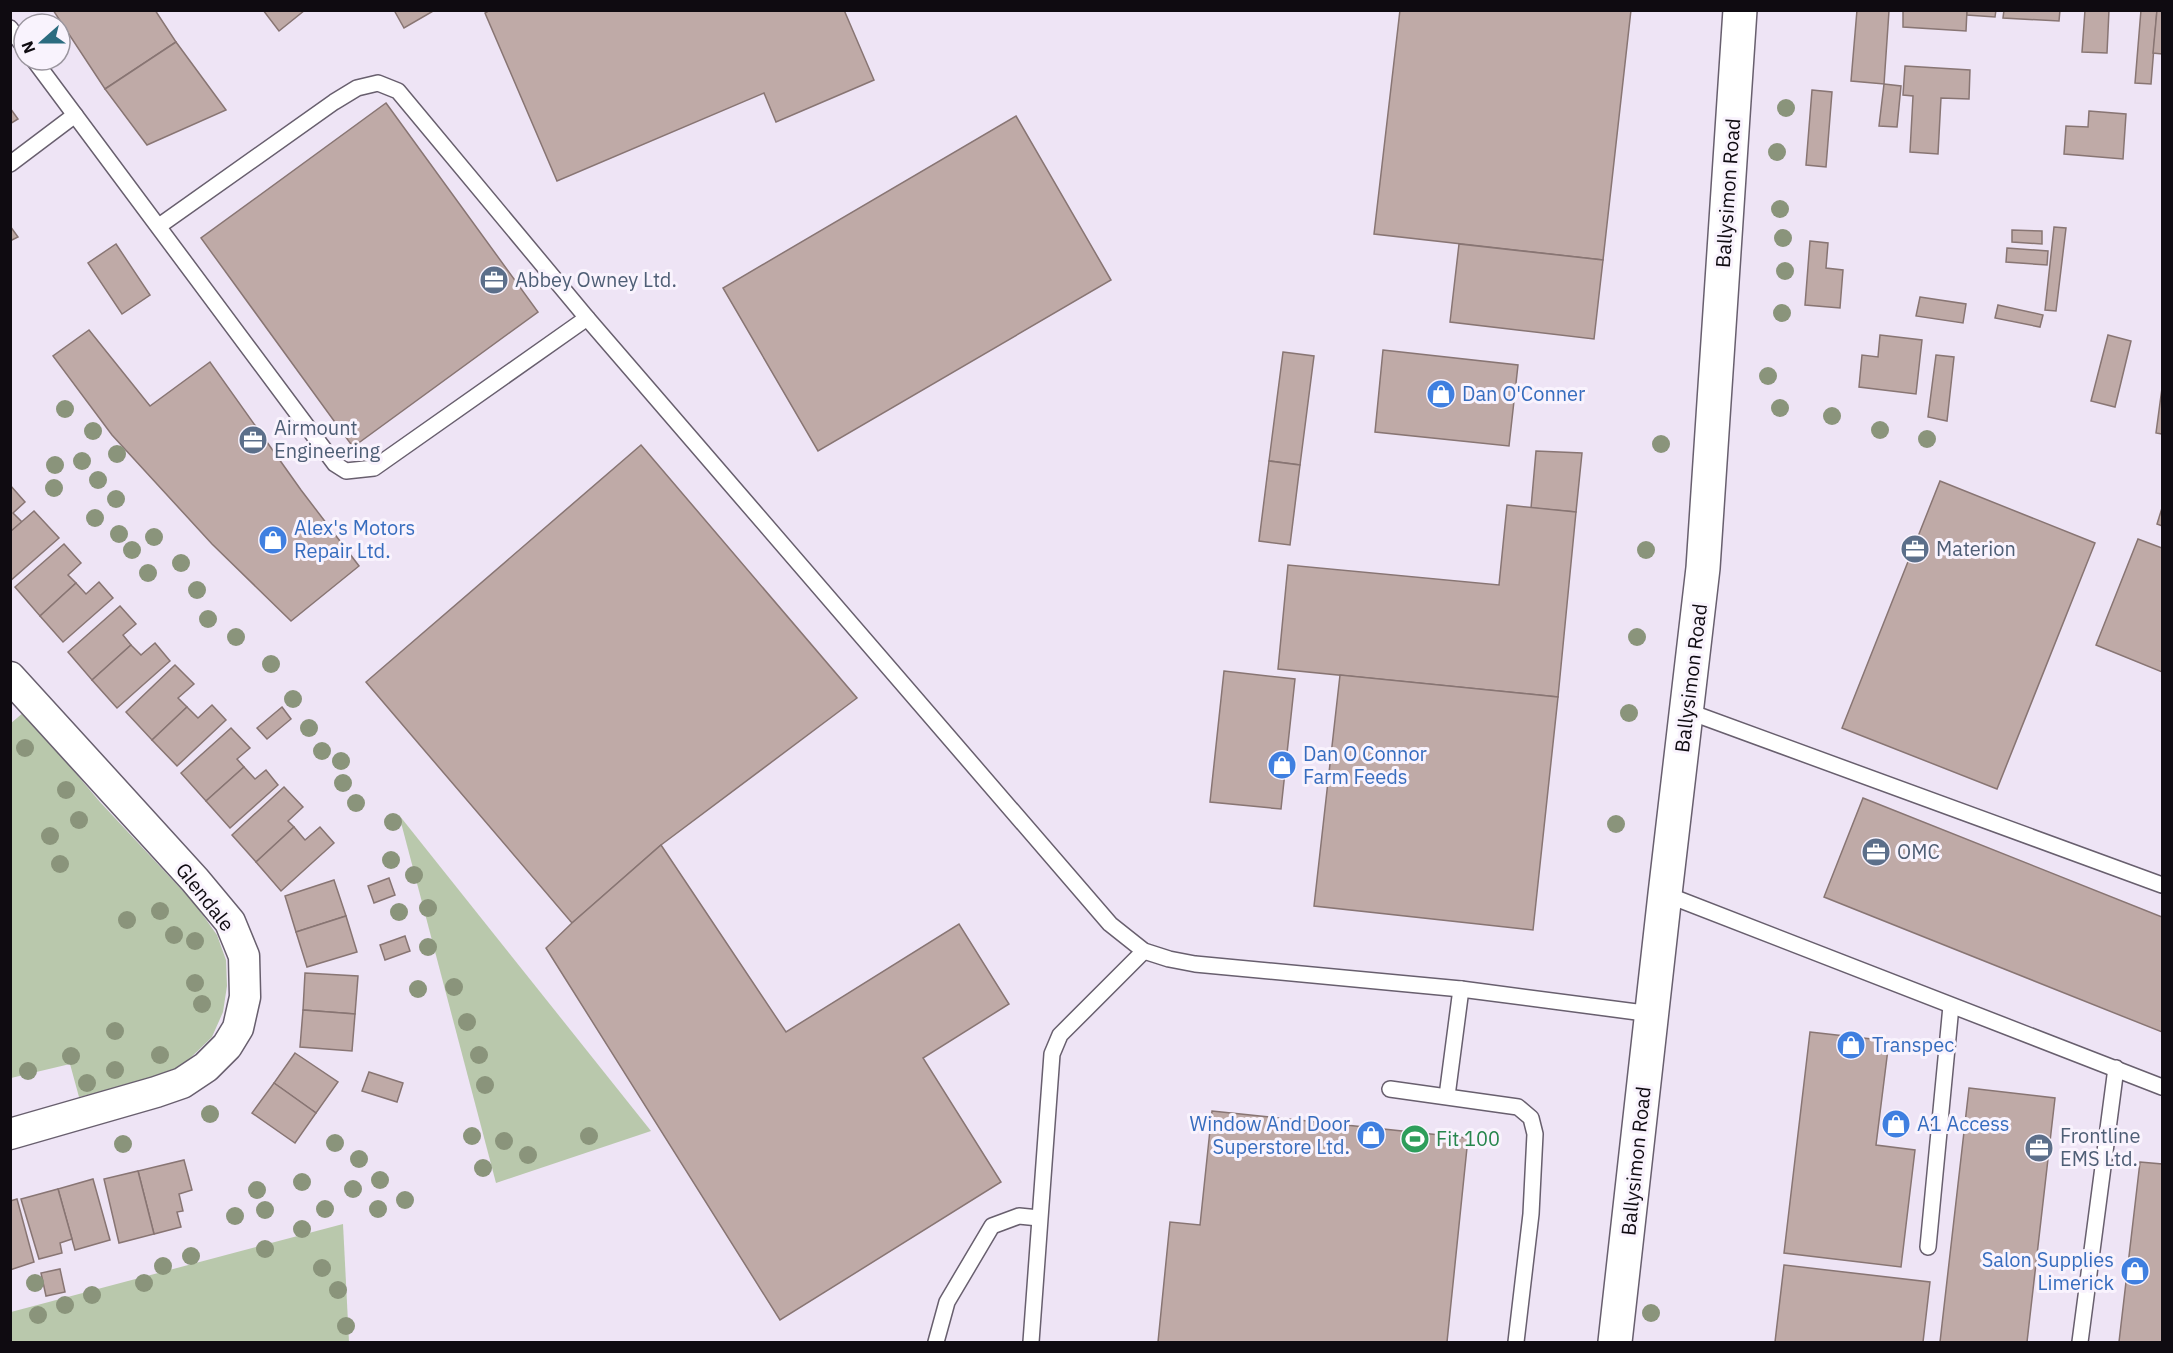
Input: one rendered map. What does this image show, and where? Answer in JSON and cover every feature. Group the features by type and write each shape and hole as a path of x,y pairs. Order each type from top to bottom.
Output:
{"main road":[{"name":"Ballysimon Road","path":"1615,1342 1704,557 1740,10"}],"street":[{"name":"Glendale","path":"10,677 195,880 230,922 244,956 245,997 238,1028 226,1046 206,1066 182,1083 10,1134"}],"lane":[{"path":"43,72 335,464 346,471 374,468 587,318"},
{"path":"159,226 357,88 378,83 398,91 587,318 1102,915 1126,939 1144,951 1195,964 1461,989 1652,1014"},
{"path":"10,164 75,115"},
{"path":"1687,711 2163,885"},
{"path":"1665,894 2163,1087"},
{"path":"1031,1342 1052,1054 1059,1035 1144,951"},
{"path":"1447,1096 1461,989"},
{"path":"1928,1247 1951,1006"},
{"path":"2080,1342 2116,1068"},
{"path":"1390,1089 1518,1107 1531,1118 1535,1134 1531,1214 1516,1342"},
{"path":"936,1342 947,1302 992,1226 1019,1216 1039,1218"}],"green space":[{"path":"24,712 100,802 195,904 217,935 226,960 227,986 223,1012 212,1037 181,1067 162,1078 79,1097 70,1064 11,1078 10,724"},
{"path":"399,815 651,1131 496,1183"},
{"path":"343,1224 349,1342 11,1342 11,1312"}],"building":[{"path":"53,10 155,10 176,42 105,89 72,39 72,12 54,12"},
{"path":"263,10 305,10 279,31"},
{"path":"394,10 435,10 404,28"},
{"path":"490,10 844,10 874,80 776,122 764,93 557,181 485,13"},
{"path":"1400,10 1631,10 1603,260 1374,234"},
{"path":"1857,10 1889,11 1884,84 1851,81"},
{"path":"1903,10 1967,10 1966,31 1903,27"},
{"path":"1967,10 1996,10 1995,17 1967,15"},
{"path":"2004,10 2060,10 2059,21 2003,18"},
{"path":"2085,10 2109,10 2107,53 2082,52"},
{"path":"2141,10 2157,10 2151,84 2135,83"},
{"path":"2157,10 2162,10 2162,54 2153,53"},
{"path":"176,42 226,110 147,145 105,89"},
{"path":"1905,66 1970,70 1969,99 1941,98 1938,154 1910,152 1913,96 1903,95"},
{"path":"1884,84 1901,86 1897,127 1879,126"},
{"path":"1812,90 1832,92 1826,167 1806,165"},
{"path":"386,103 538,312 353,447 201,238"},
{"path":"10,108 18,119 10,124"},
{"path":"2089,111 2126,114 2123,159 2064,154 2066,126 2088,127"},
{"path":"1016,116 1111,280 818,451 723,288"},
{"path":"10,226 18,237 10,241"},
{"path":"2054,227 2066,228 2056,311 2045,310"},
{"path":"2012,230 2042,231 2042,244 2012,242"},
{"path":"1810,241 1828,243 1826,268 1843,270 1840,308 1805,305"},
{"path":"116,244 150,295 122,314 88,263"},
{"path":"1459,244 1603,260 1594,339 1450,322"},
{"path":"2007,248 2048,251 2047,265 2006,262"},
{"path":"1920,297 1966,304 1963,323 1916,316"},
{"path":"1998,305 2043,315 2040,327 1995,318"},
{"path":"89,330 150,406 210,362 301,490 359,566 291,621 212,544 112,435 53,356"},
{"path":"1880,335 1922,340 1916,394 1859,387 1862,355 1878,357"},
{"path":"2108,335 2131,341 2115,407 2091,401"},
{"path":"1383,350 1518,365 1509,446 1375,432"},
{"path":"1283,352 1314,356 1300,465 1269,461"},
{"path":"1936,355 1954,357 1947,421 1928,417"},
{"path":"2162,388 2162,434 2156,433"},
{"path":"641,445 857,698 661,845 572,923 366,682"},
{"path":"1536,451 1582,453 1576,512 1531,508"},
{"path":"1269,461 1300,465 1290,545 1259,541"},
{"path":"1940,481 2095,543 1997,789 1842,728"},
{"path":"10,485 25,502 13,513 22,522 10,532"},
{"path":"1507,505 1576,512 1558,697 1278,669 1288,565 1499,585"},
{"path":"2162,508 2162,526 2157,524"},
{"path":"34,511 59,538 10,581 10,532"},
{"path":"2138,539 2162,548 2162,672 2096,645"},
{"path":"64,544 81,563 68,575 76,583 40,616 15,587"},
{"path":"99,582 113,598 63,642 40,616 76,583 86,594"},
{"path":"120,606 136,624 123,635 131,645 92,680 68,652"},
{"path":"155,643 170,661 117,708 92,680 131,645 141,655"},
{"path":"175,665 194,684 178,698 187,707 152,740 126,712"},
{"path":"1224,671 1295,679 1281,809 1210,802"},
{"path":"1340,675 1558,697 1533,930 1314,906"},
{"path":"212,705 226,720 177,766 152,740 187,707 198,718"},
{"path":"282,707 291,719 267,739 257,728"},
{"path":"231,728 250,748 237,759 244,767 206,801 181,773"},
{"path":"244,767 255,779 266,770 278,785 230,828 206,801"},
{"path":"284,787 303,807 288,821 294,827 256,862 232,835"},
{"path":"1863,798 2162,917 2162,1032 1824,897"},
{"path":"294,827 305,840 320,827 334,843 281,891 256,862"},
{"path":"661,845 786,1032 959,924 1009,1004 923,1058 1001,1182 780,1320 546,948"},
{"path":"389,878 395,895 374,903 368,886"},
{"path":"334,880 346,916 296,932 285,896"},
{"path":"346,916 357,952 307,967 296,932"},
{"path":"405,936 410,951 385,960 380,945"},
{"path":"305,973 358,976 355,1014 303,1010"},
{"path":"303,1010 355,1014 352,1051 300,1047"},
{"path":"1810,1032 1889,1041 1876,1145 1915,1150 1901,1267 1784,1253"},
{"path":"295,1053 338,1082 316,1113 274,1083"},
{"path":"369,1072 403,1083 397,1102 362,1091"},
{"path":"274,1083 316,1113 295,1143 252,1113"},
{"path":"1969,1088 2055,1098 2027,1342 1940,1342"},
{"path":"1212,1111 1468,1138 1447,1342 1158,1342 1170,1222 1200,1225"},
{"path":"184,1160 192,1190 179,1194 183,1211 177,1212 181,1227 154,1234 138,1171"},
{"path":"2140,1162 2162,1164 2162,1342 2119,1342"},
{"path":"138,1171 154,1234 119,1243 104,1179"},
{"path":"93,1179 110,1240 75,1250 58,1189"},
{"path":"58,1189 72,1239 60,1243 62,1253 39,1259 21,1199"},
{"path":"17,1199 34,1262 10,1270 10,1201"},
{"path":"1784,1265 1930,1282 1923,1342 1775,1342"},
{"path":"60,1269 65,1292 46,1296 41,1273"}],"place":[{"name":"Abbey Owney Ltd.","path":"494,280"},
{"name":"Dan O'Conner","path":"1441,394"},
{"name":"Airmount Engineering","path":"253,440"},
{"name":"Alex's Motors Repair Ltd.","path":"273,540"},
{"name":"Materion","path":"1915,549"},
{"name":"Dan O Connor Farm Feeds","path":"1282,765"},
{"name":"OMC","path":"1876,852"},
{"name":"Transpec","path":"1851,1045"},
{"name":"A1 Access","path":"1896,1124"},
{"name":"Window And Door Superstore Ltd.","path":"1371,1135"},
{"name":"Fit 100","path":"1415,1139"},
{"name":"Frontline EMS Ltd.","path":"2039,1148"},
{"name":"Salon Supplies Limerick","path":"2135,1271"}]}
